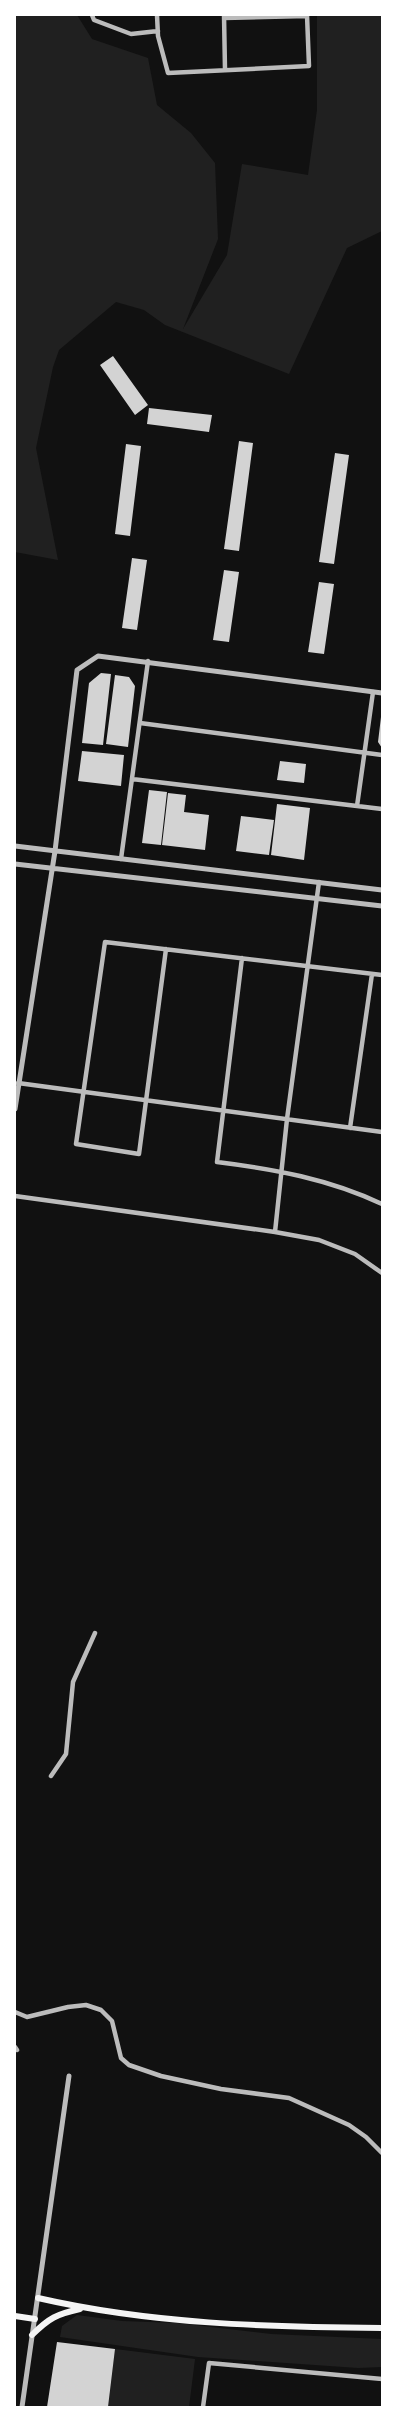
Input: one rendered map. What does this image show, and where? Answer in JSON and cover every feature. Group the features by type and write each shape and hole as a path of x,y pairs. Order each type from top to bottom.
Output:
{"main road":[{"path":"38,2298 84,2309 146,2317 267,2327 382,2328"},
{"path":"32,2335 46,2321 59,2314 84,2309"},
{"path":"15,2316 35,2319"}],"street":[{"path":"92,15 94,20 130,34 158,31"},
{"path":"157,15 158,31 168,73 309,66 307,16 224,17 225,70"},
{"path":"15,1109 55,851 77,670 98,656 148,661 382,693"},
{"path":"121,859 148,661"},
{"path":"357,806 366,753 373,692"},
{"path":"140,724 382,754"},
{"path":"132,780 382,809"},
{"path":"15,846 382,890"},
{"path":"15,864 382,906"},
{"path":"275,1232 287,1119 319,882"},
{"path":"166,949 139,1154 76,1144 105,942 307,965 382,975"},
{"path":"242,958 221,1110 216,1162 281,1170 352,1190 382,1204"},
{"path":"350,1128 372,974"},
{"path":"18,1083 382,1132"},
{"path":"15,1196 275,1232 328,1244 355,1254 382,1273"},
{"path":"51,1776 66,1754 73,1682 95,1633"},
{"path":"15,2012 27,2016 86,2005 101,2010 112,2021 121,2058 129,2064 161,2076 221,2089 290,2098 349,2125 382,2153"},
{"path":"22,2407 69,2076"},
{"path":"203,2407 209,2363 382,2379"}],"shaded area":[{"path":"15,15 77,15 92,39 148,58 157,105 191,133 215,163 218,239 183,329 227,255 242,164 308,175 317,110 317,15 382,15 382,231 347,248 289,374 165,325 144,310 116,302 59,350 53,367 36,448 58,560 15,552"},
{"path":"77,2315 122,2321 177,2323 271,2334 382,2339 382,2367 358,2368 198,2357 60,2337 62,2326"},
{"path":"115,2349 195,2359 189,2407 108,2407"}],"building":[{"path":"113,356 148,405 135,415 100,365"},
{"path":"149,408 212,415 209,432 147,424"},
{"path":"239,441 253,443 239,551 224,549"},
{"path":"126,444 141,446 130,536 115,534"},
{"path":"335,453 349,455 334,564 319,562"},
{"path":"132,558 147,560 137,630 122,628"},
{"path":"224,570 239,572 229,642 213,640"},
{"path":"319,582 334,584 324,654 308,652"},
{"path":"101,673 111,674 103,745 82,743 89,683"},
{"path":"115,675 129,677 135,686 128,747 106,744"},
{"path":"382,717 382,748 378,742"},
{"path":"82,751 124,755 121,786 78,781"},
{"path":"280,761 306,764 304,783 277,780"},
{"path":"149,790 167,792 161,845 142,843"},
{"path":"168,793 186,795 184,812 209,815 205,850 162,845"},
{"path":"277,804 310,808 304,860 271,855"},
{"path":"241,816 274,820 269,855 236,851"},
{"path":"57,2342 115,2349 108,2407 47,2407"}]}
